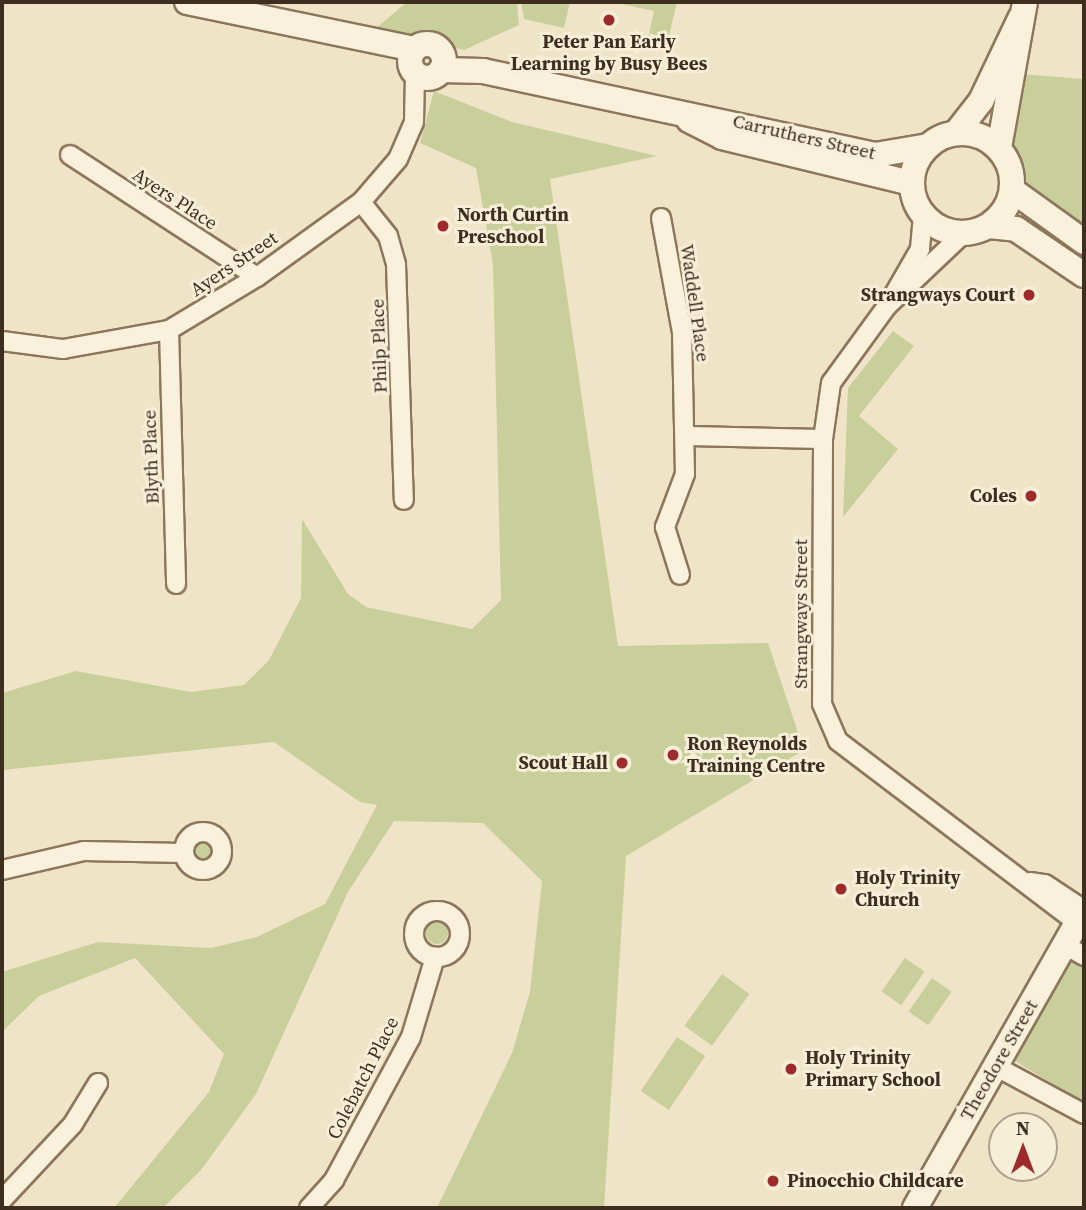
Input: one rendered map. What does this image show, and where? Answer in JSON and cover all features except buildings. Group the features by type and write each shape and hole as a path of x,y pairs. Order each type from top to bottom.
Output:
{"main road":[{"name":"Carruthers Street","path":"187,2 345,38 425,65 482,71 679,115 727,119 874,155 928,146"},
{"path":"1024,8 998,53 981,101 956,133 928,146 911,183 923,216 963,234 989,226 1016,229 1084,275"},
{"path":"999,148 1024,8"},
{"name":"Carruthers Street","path":"679,115 722,137 911,183"},
{"path":"956,133 973,134 999,148 1009,163 1012,190 989,226"},
{"path":"1012,190 1084,242"},
{"name":"Theodore Street","path":"915,1208 995,1066 1074,951 1082,915"}],"street":[{"name":"Ayers Street","path":"2,341 63,348 169,330 257,277 360,202 398,159 418,100 425,65"},
{"name":"Ayers Place","path":"70,155 257,277"},
{"name":"Philp Place","path":"360,202 387,236 396,264 404,500"},
{"name":"Strangways Street","path":"887,306 920,249 923,216"},
{"name":"Waddell Place","path":"661,218 682,332 687,436 685,474 664,527 680,575"},
{"name":"Strangways Street","path":"963,234 887,306 836,369 823,439 820,670 828,722 859,758 1030,882 1038,895 1082,915"},
{"name":"Blyth Place","path":"169,330 176,584"},
{"path":"687,436 823,439"},
{"path":"2,870 84,851 183,853"},
{"name":"Colebatch Place","path":"309,1208 334,1180 411,1037 435,957"},
{"path":"995,1066 1084,1114"},
{"path":"2,1200 73,1124 99,1083"}],"green space":[{"path":"407,2 517,2 519,25 464,50 375,29"},
{"path":"521,2 570,2 564,28 524,19"},
{"path":"612,2 677,2 668,40 642,35 649,34 654,11"},
{"path":"1021,74 1084,79 1084,231 1022,185 1004,143"},
{"path":"434,91 512,122 657,156 550,179 618,646 768,643 804,750 626,856 604,1208 437,1208 512,1053 530,992 542,881 483,823 394,821 348,892 256,1094 201,1170 163,1208 114,1208 209,1092 224,1054 135,958 39,996 2,1032 2,972 98,942 211,948 257,937 325,904 377,805 360,802 274,742 2,770 2,693 76,671 191,692 244,685 269,660 301,598 302,519 348,594 366,607 472,629 501,600 493,264 476,168 420,143"},
{"path":"893,331 914,346 859,416 898,449 843,517 848,388"},
{"path":"205,838 214,841 217,850 214,859 205,862 196,859 193,850 196,841"},
{"path":"437,922 445,925 448,933 445,941 437,944 429,941 426,933 429,925"},
{"path":"1069,955 1084,964 1084,1103 1012,1059"},
{"path":"905,958 925,972 901,1005 881,992"},
{"path":"722,974 750,994 712,1046 684,1026"},
{"path":"932,978 952,992 928,1025 908,1012"},
{"path":"677,1037 705,1056 669,1110 641,1091"}],"place":[{"name":"Peter Pan Early Learning by Busy Bees","path":"609,20"},
{"name":"North Curtin Preschool","path":"443,226"},
{"name":"Strangways Court","path":"1029,295"},
{"name":"Coles","path":"1031,496"},
{"name":"Ron Reynolds Training Centre","path":"673,755"},
{"name":"Scout Hall","path":"622,763"},
{"name":"Holy Trinity Church","path":"841,889"},
{"name":"Holy Trinity Primary School","path":"791,1069"},
{"name":"Pinocchio Childcare","path":"773,1181"}]}
